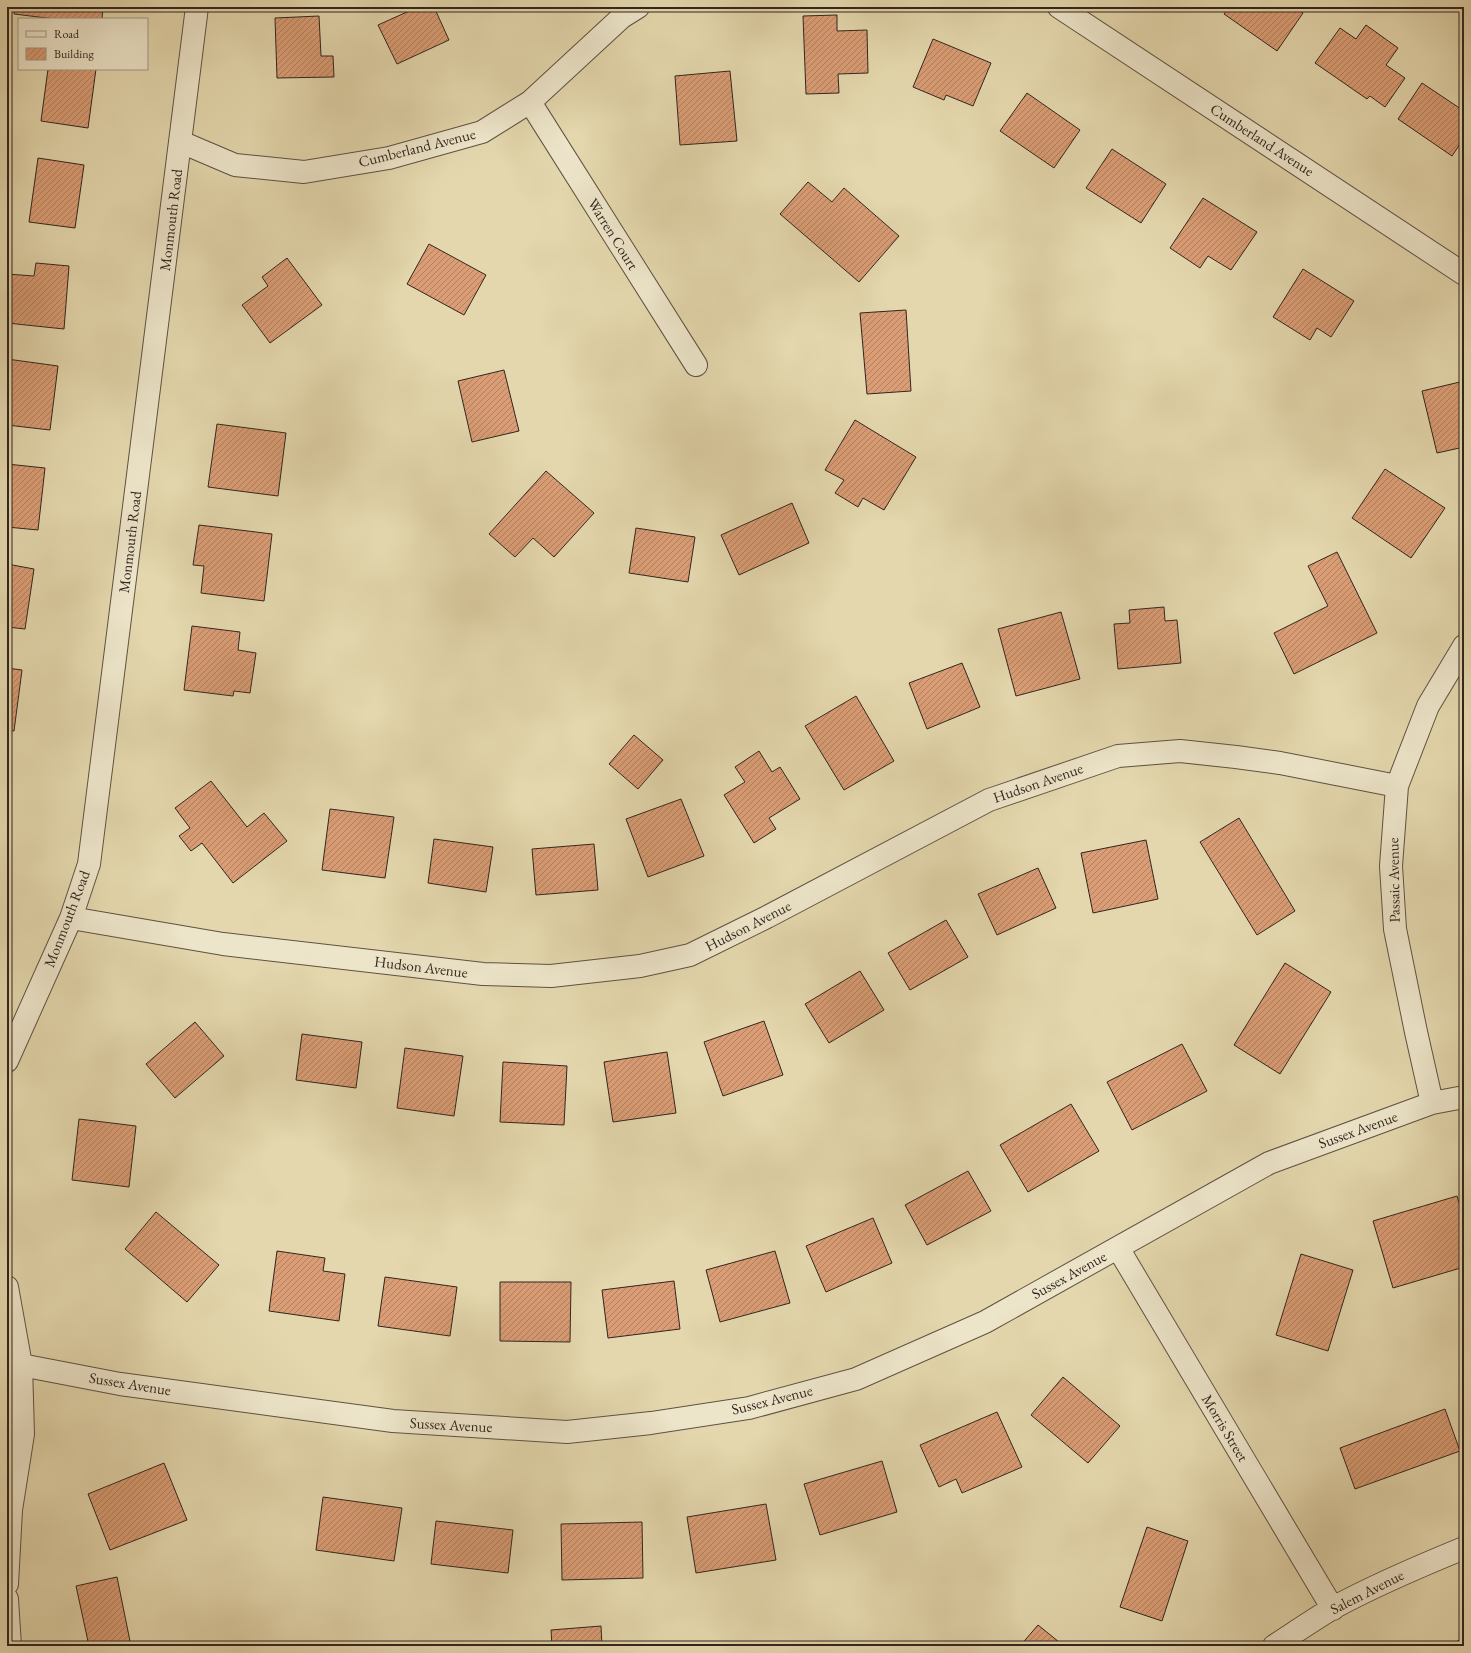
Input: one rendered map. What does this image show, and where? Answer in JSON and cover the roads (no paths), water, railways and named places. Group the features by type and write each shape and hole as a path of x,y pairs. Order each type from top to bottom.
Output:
{"street":[{"name":"Monmouth Road","path":"7,1061 71,918 88,864 197,7"},
{"name":"Cumberland Avenue","path":"181,142 235,165 304,172 389,158 482,132 530,102 622,17 638,7"},
{"name":"Cumberland Avenue","path":"1059,7 1464,274"},
{"name":"Warren Court","path":"530,102 696,365"},
{"name":"Passaic Avenue","path":"1432,1103 1395,929 1391,866 1397,786 1428,706 1464,646"},
{"name":"Hudson Avenue","path":"71,918 223,944 483,974 551,976 640,966 690,955 767,917 988,800 1118,756 1180,751 1236,757 1280,763 1397,786"},
{"name":"Sussex Avenue","path":"21,1365 120,1384 393,1421 567,1432 651,1423 748,1408 856,1379 985,1322 1269,1163 1432,1103 1464,1097"},
{"name":"Morris Street","path":"1118,1248 1333,1609"},
{"path":"7,1287 21,1365 23,1434 11,1510 7,1584"},
{"name":"Salem Avenue","path":"1274,1646 1333,1609 1422,1565 1464,1548"},
{"path":"7,1599 10,1646"}]}
